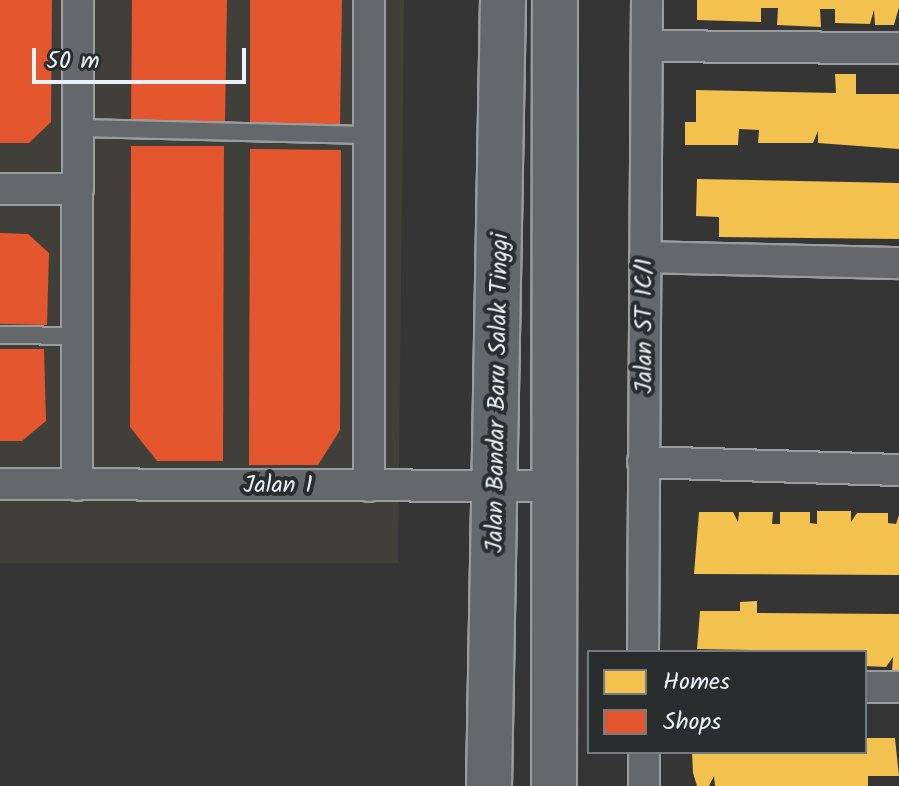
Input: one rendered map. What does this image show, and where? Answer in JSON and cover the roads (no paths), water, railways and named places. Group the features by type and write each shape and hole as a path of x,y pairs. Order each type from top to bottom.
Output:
{"main road":[{"name":"Jalan Bandar Baru Salak Tinggi","path":"486,779 495,484 503,0"},
{"path":"554,786 555,0"}],"street":[{"path":"77,485 78,0"},
{"path":"369,0 369,486"},
{"name":"Jalan ST 1C/1","path":"643,650 647,0"},
{"path":"647,46 899,48"},
{"path":"0,189 78,189"},
{"path":"645,257 899,263"},
{"path":"643,462 899,470"},
{"name":"Jalan 1","path":"0,484 555,486"},
{"path":"867,687 899,687"},
{"path":"644,754 644,786"}],"lane":[{"path":"78,128 369,135"},
{"path":"0,335 77,336"}]}
